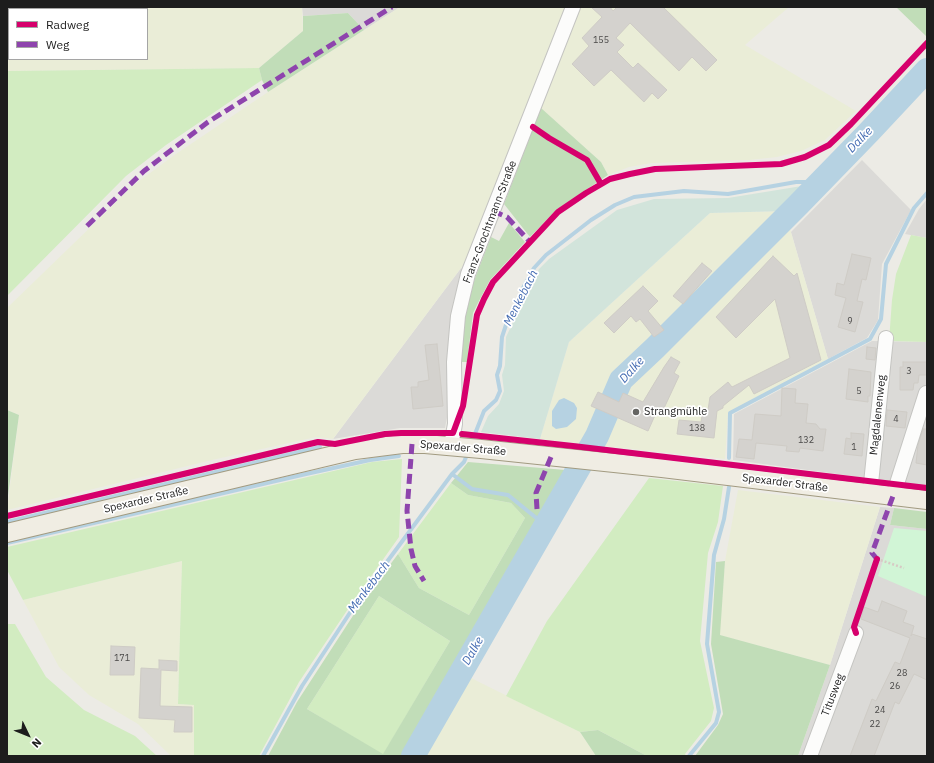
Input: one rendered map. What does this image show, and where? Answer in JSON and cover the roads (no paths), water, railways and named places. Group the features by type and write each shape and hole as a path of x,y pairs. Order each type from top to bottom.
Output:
{"main road":[{"name":"Spexarder Straße","path":"7,533 355,450 402,444 454,446 870,492 927,500"}],"street":[{"name":"Franz-Grochtmann-Straße","path":"454,446 454,362 458,316 468,274 573,7"},
{"name":"Magdalenenweg","path":"870,492 886,338"},
{"path":"893,496 926,393"},
{"name":"Titusweg","path":"810,756 856,633"}],"water":[{"path":"564,398 574,403 577,408 576,419 567,427 556,429 552,426 552,411 559,400"}],"waterway":[{"name":"Dalke","path":"413,756 597,436 621,380 799,204 927,70"},
{"name":"Menkebach","path":"471,444 484,411 496,400 500,391 497,375 500,366 502,337 507,322 518,304 523,288 534,268 546,255 591,220 615,205 634,197 684,191 728,194 796,182 820,182"},
{"path":"729,458 730,413 870,339 881,319 886,264 914,208 927,193"},
{"path":"7,522 320,447"},
{"name":"Menkebach","path":"263,756 302,686 355,605 452,474 464,462 468,452"},
{"path":"7,543 306,474 370,460 399,456"},
{"path":"452,474 472,489 508,495 545,525"},
{"path":"689,756 716,723 719,712 707,644 714,555 724,519 729,487"}],"place":[{"name":"Strangmühle","path":"636,412"}]}
